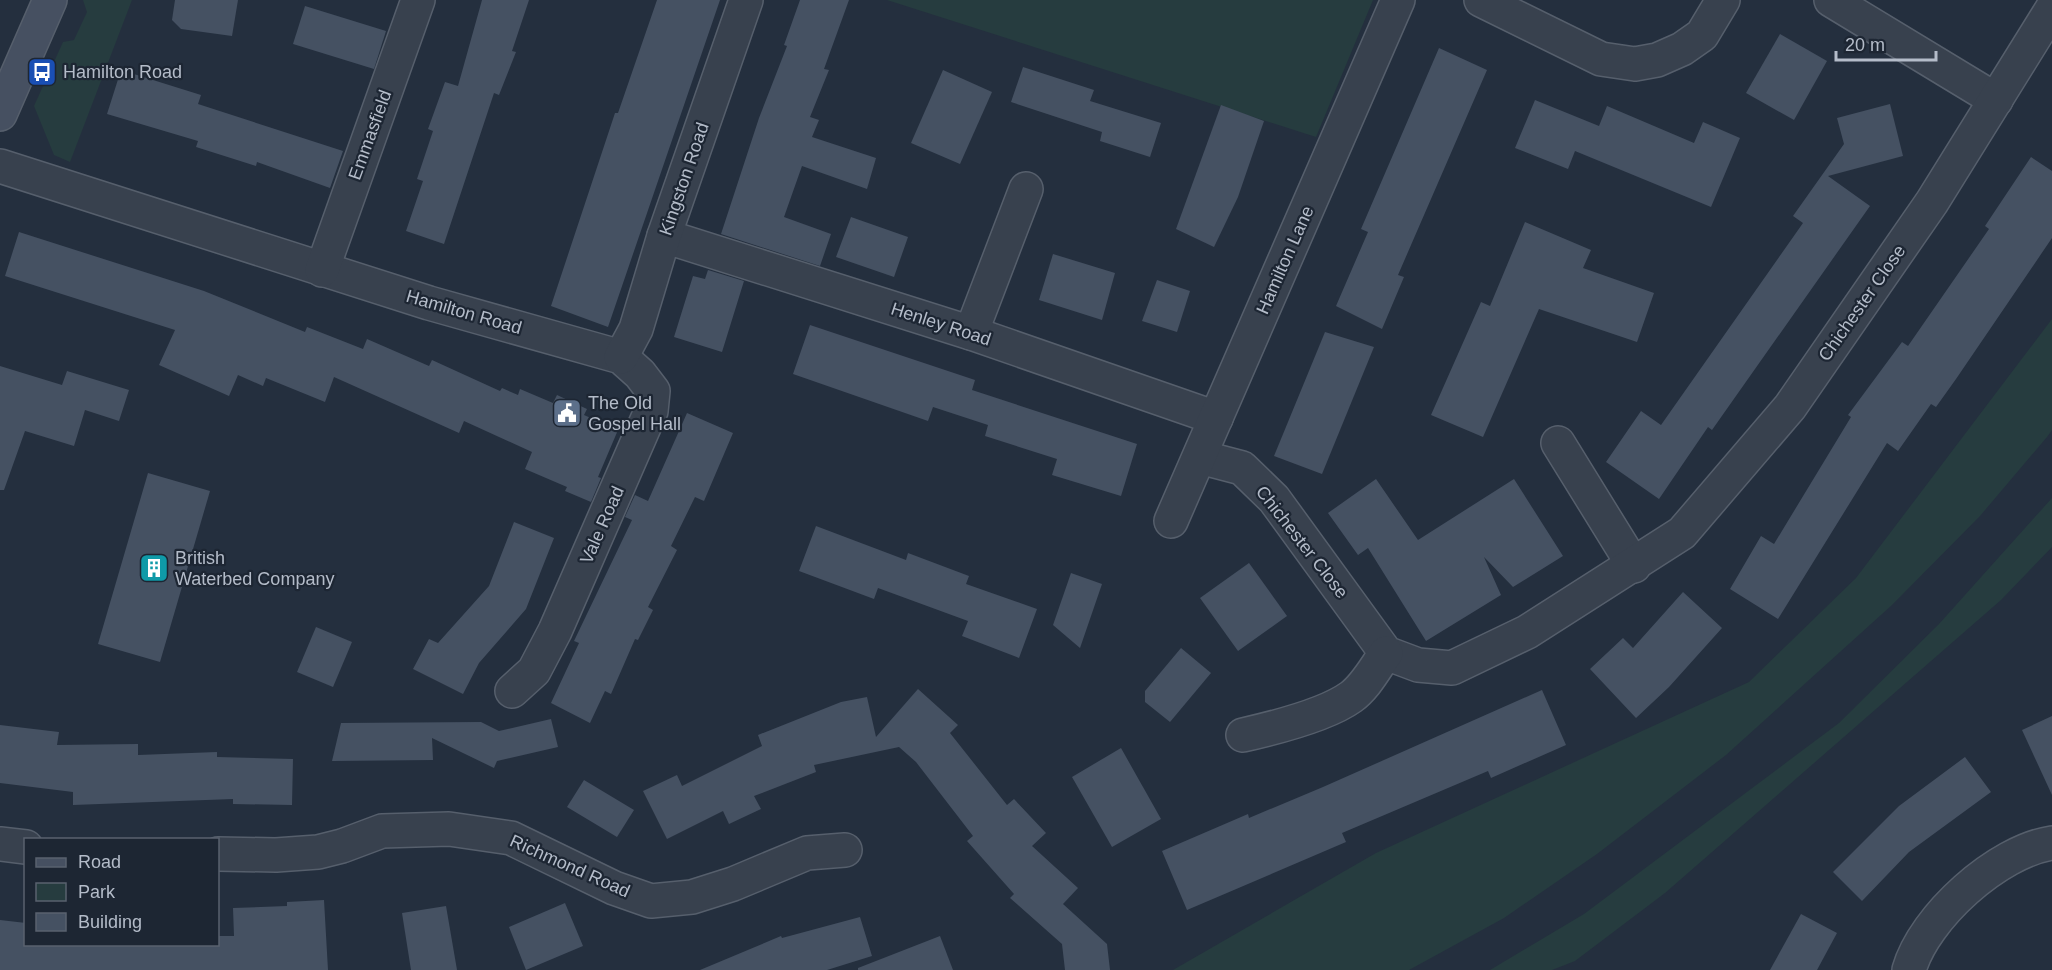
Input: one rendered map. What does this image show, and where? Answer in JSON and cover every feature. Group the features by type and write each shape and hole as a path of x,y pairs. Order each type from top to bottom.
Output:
{"main road":[{"path":"0,114 50,0"}],"street":[{"name":"Emmasfield","path":"322,270 418,0"},
{"name":"Kingston Road","path":"621,357 636,330 664,236 746,0"},
{"name":"Hamilton Lane","path":"1171,521 1398,0"},
{"path":"1481,0 1601,59 1635,64 1657,60 1682,50 1702,34 1723,0"},
{"path":"1831,0 1996,100"},
{"name":"Chichester Close","path":"1200,457 1242,468 1274,499 1386,653 1418,665 1452,668 1527,632 1634,566 1682,533 1790,407 1932,202 2052,9"},
{"name":"Hamilton Road","path":"0,166 429,303 621,357"},
{"path":"971,333 1026,189"},
{"name":"Henley Road","path":"664,236 971,333 1216,418"},
{"name":"Vale Road","path":"512,691 534,671 555,631 651,411 653,392 640,374 621,357"},
{"path":"1558,443 1634,566"},
{"path":"1243,735 1280,727 1342,702 1361,688 1386,653"},
{"name":"Richmond Road","path":"219,854 276,855 318,852 382,831 449,829 511,838 614,888 651,901 692,897 733,884 807,854 845,850"},
{"path":"1909,970 1937,919 1977,878 2034,846 2052,843"},
{"path":"0,844 24,847"}],"green space":[{"path":"83,0 132,0 70,162 54,155 34,106 63,42 74,40 87,12"},
{"path":"887,0 1373,0 1316,137"},
{"path":"2052,319 2052,430 1980,516 1892,605 1726,755 1597,854 1504,918 1409,970 1173,970 1376,853 1749,682 1856,578"},
{"path":"2052,498 2052,547 2001,600 1665,893 1575,961 1552,970 1490,970 1584,914 1839,723 1939,624"}],"building":[{"path":"175,0 238,0 232,36 181,29 172,20"},
{"path":"482,0 529,0 512,51 516,52 499,95 494,93 444,244 406,231 423,181 417,179 433,131 428,129 445,82 458,86"},
{"path":"657,0 720,0 608,327 551,306 615,113 618,113"},
{"path":"800,0 849,0 824,69 829,70 810,117 819,120 812,137 876,158 867,189 802,166 784,217 831,234 820,266 721,234 759,118 787,46 784,45"},
{"path":"305,6 386,31 374,69 293,44"},
{"path":"1780,34 1827,61 1794,120 1746,93"},
{"path":"1439,48 1487,70 1398,275 1404,277 1382,329 1336,306 1368,232 1361,229"},
{"path":"1023,67 1094,90 1090,101 1161,123 1150,157 1100,141 1102,132 1011,102"},
{"path":"121,70 201,95 198,104 343,151 330,188 257,162 256,166 196,147 198,141 107,114"},
{"path":"943,70 992,92 960,164 911,143"},
{"path":"1535,100 1599,126 1607,106 1694,143 1703,122 1740,138 1711,207 1575,151 1568,169 1515,148"},
{"path":"1890,104 1903,156 1828,176 1870,206 1712,430 1708,427 1659,499 1606,462 1641,411 1661,425 1803,223 1793,216 1844,144 1837,118"},
{"path":"1221,105 1264,121 1238,197 1214,247 1176,229"},
{"path":"2031,157 2052,171 2052,238 1936,407 1931,404 1898,451 1887,443 1778,619 1730,589 1761,536 1774,544 1851,417 1848,415 1902,342 1908,346 1989,229 1985,226"},
{"path":"851,217 908,237 894,277 836,257"},
{"path":"1525,222 1591,250 1583,268 1654,293 1637,342 1539,309 1483,437 1431,415 1481,302 1490,306"},
{"path":"19,232 204,291 305,332 307,327 363,349 367,339 429,366 432,360 500,391 502,388 518,395 520,389 553,403 557,395 587,409 584,415 618,430 598,477 601,478 591,502 565,491 567,487 525,469 532,452 464,421 459,433 334,377 325,402 266,378 263,386 238,375 229,396 159,365 175,330 5,276"},
{"path":"1053,254 1115,273 1102,320 1039,300"},
{"path":"708,270 744,281 722,352 674,337 693,276 705,279"},
{"path":"1157,280 1190,291 1177,332 1142,321"},
{"path":"810,325 975,380 972,390 1137,444 1121,496 1052,475 1057,459 985,436 988,425 933,407 928,421 793,374"},
{"path":"1325,332 1374,347 1322,474 1274,456"},
{"path":"0,366 62,385 67,371 129,390 119,421 85,410 74,446 25,431 4,490 0,490"},
{"path":"687,413 733,433 704,501 695,497 671,546 677,550 648,607 653,610 638,640 635,639 611,694 605,691 590,723 551,703 579,643 574,641 632,520 625,517 635,495 648,501"},
{"name":"British Waterbed Company","path":"148,473 210,491 160,662 98,644"},
{"path":"1376,479 1418,540 1514,479 1563,556 1513,587 1484,557 1501,595 1426,641 1368,548 1358,555 1328,513"},
{"path":"514,522 554,538 526,609 479,663 463,694 413,669 429,639 438,643 489,586"},
{"path":"816,526 906,560 908,553 969,576 966,584 1037,609 1019,658 962,636 968,621 878,588 874,599 799,571"},
{"path":"1249,563 1287,616 1238,651 1200,598"},
{"path":"1071,573 1102,584 1080,648 1053,625"},
{"path":"1683,592 1722,628 1669,687 1636,718 1590,669 1623,638 1633,648"},
{"path":"316,627 352,642 333,687 297,672"},
{"path":"1181,648 1211,673 1170,722 1145,702 1145,691"},
{"path":"918,689 958,725 950,733 1007,805 1014,799 1046,833 1032,846 1078,888 1063,904 1107,944 1110,970 1065,970 1062,944 1010,898 1014,894 967,841 973,836 916,762 899,747 814,765 816,772 754,796 761,809 729,824 723,811 667,839 643,791 677,775 682,786 762,746 758,735 841,702 867,697 876,737"},
{"path":"1542,690 1566,745 1491,778 1488,771 1342,833 1346,842 1187,910 1162,851 1248,814 1249,818 1323,787"},
{"path":"2052,716 2052,795 2022,730"},
{"path":"551,719 558,747 497,761 494,768 432,738 433,760 332,761 341,723 481,722 499,731"},
{"path":"0,725 59,732 57,745 138,744 138,755 217,752 217,757 293,759 292,805 233,804 233,799 73,805 73,792 0,783"},
{"path":"1121,748 1161,819 1112,847 1072,777"},
{"path":"1965,757 1991,792 1909,852 1862,901 1833,872 1899,806"},
{"path":"584,780 634,810 617,837 567,807"},
{"path":"324,900 328,970 0,970 0,920 24,923 24,946 219,946 219,936 234,936 233,908 287,906 287,902"},
{"path":"565,903 583,946 526,970 509,927"},
{"path":"446,906 457,970 411,970 402,913"},
{"path":"1801,914 1837,933 1817,970 1770,970"},
{"path":"860,917 872,956 827,970 700,970 781,936 782,938"},
{"path":"940,936 953,970 858,970 858,968"}],"place":[{"name":"Hamilton Road","path":"42,72"},
{"name":"The Old Gospel Hall","path":"567,413"},
{"name":"British Waterbed Company","path":"154,568"}]}
